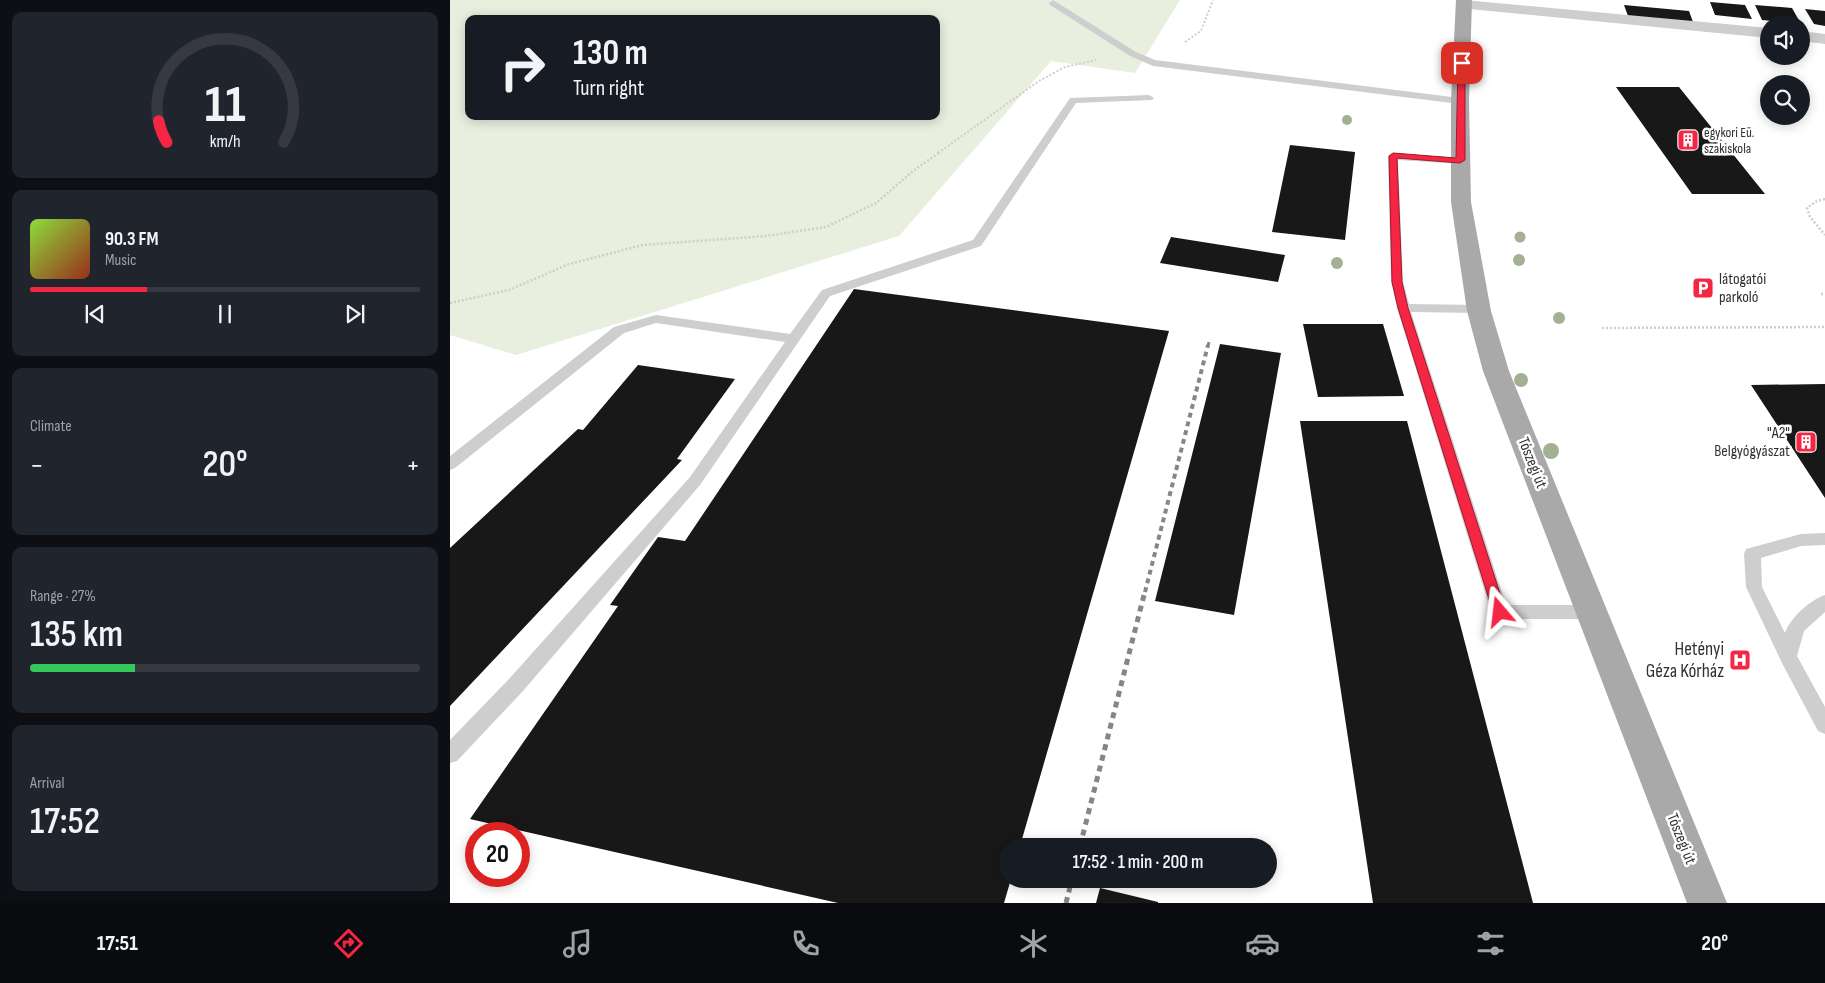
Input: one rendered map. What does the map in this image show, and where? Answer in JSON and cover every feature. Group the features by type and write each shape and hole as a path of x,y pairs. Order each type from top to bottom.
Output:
{"main road":[{"name":"Tószegi út","path":"1464,3 1460,101 1461,202 1479,309 1496,371 1707,903"}],"street":[{"path":"1464,3 1760,32"},
{"path":"1810,37 1825,39"}],"lane":[{"path":"1053,3 1133,54 1153,63 1170,67 1460,101"},
{"path":"450,754 516,685 695,482 826,294 977,243 1073,100 1149,98"},
{"path":"1460,160 1393,156 1397,282 1403,308 1500,612 1591,612"},
{"path":"1403,308 1479,309"},
{"path":"450,464 619,330 656,319 794,339"},
{"path":"1825,539 1801,540 1752,554 1754,586 1788,657 1825,725"},
{"path":"1788,657 1796,627 1825,602"}],"path":[{"path":"450,303 509,290 569,264 643,246 766,236 826,227 876,203 913,171 1039,81 1065,67 1102,59 1159,51 1185,43 1201,31 1213,0"},
{"path":"1825,199 1817,200 1807,208 1810,217 1825,235"},
{"path":"1602,328 1825,327"}],"green space":[{"path":"450,0 1180,0 1135,73 1051,61 899,236 516,355 450,335"}],"building":[{"path":"1710,2 1745,5 1752,19 1715,15"},
{"path":"1624,5 1689,11 1693,22 1628,16"},
{"path":"1755,5 1792,8 1796,15 1760,15"},
{"path":"1805,9 1825,11 1825,26 1814,24"},
{"name":"egykori Eü. szakiskola","path":"1616,87 1679,87 1765,194 1692,194"},
{"path":"1290,145 1355,152 1345,240 1272,232"},
{"path":"1171,237 1285,255 1278,282 1160,263"},
{"path":"854,289 1169,331 1022,838 999,838 999,888 1008,888 1004,903 838,903 530,833 530,822 483,822 470,819 618,606 610,605 658,537 685,541"},
{"path":"1303,324 1383,324 1404,396 1318,397"},
{"path":"1220,344 1281,353 1234,615 1155,601"},
{"path":"638,365 735,379 677,459 682,460 450,706 450,548 578,429 583,430"},
{"name":"\"A2\" Belgyógyászat","path":"1825,384 1825,498 1751,385"},
{"path":"1300,421 1407,421 1533,903 1373,903"},
{"path":"1100,888 1158,902 1158,903 1096,903"}],"railway":[{"path":"1208,346 1209,342"},
{"path":"1145,592 1208,345"},
{"path":"1082,838 1145,591"},
{"path":"1066,903 1070,888"}],"place":[{"name":"egykori Eü. szakiskola","path":"1688,140"},
{"name":"látogatói parkoló","path":"1703,288"},
{"name":"\"A2\" Belgyógyászat","path":"1806,442"},
{"name":"Hetényi Géza Kórház","path":"1740,660"}],"route":[{"path":"1462,63 1460,160 1393,156 1397,282 1403,308 1500,612"}]}
